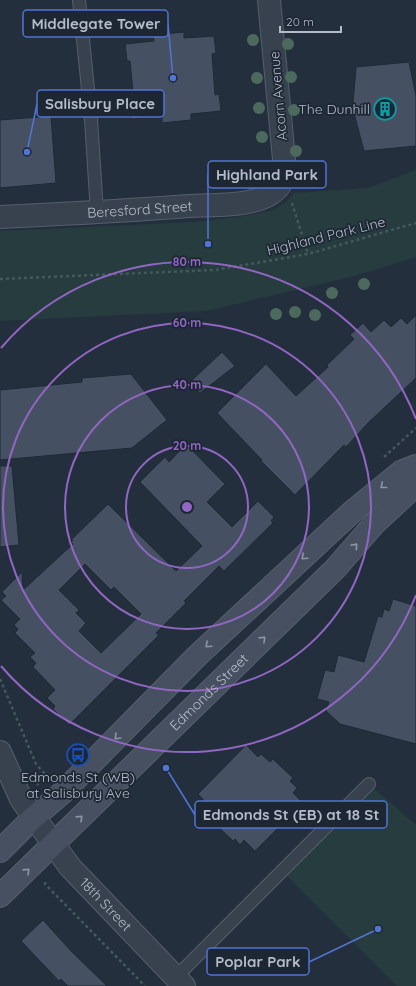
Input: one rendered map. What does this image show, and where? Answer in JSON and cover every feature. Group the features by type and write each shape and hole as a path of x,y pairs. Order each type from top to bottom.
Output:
{"street":[{"name":"Acorn Avenue","path":"269,0 285,170 283,193"},
{"name":"Beresford Street","path":"0,217 97,213 253,201 266,196 283,193"},
{"path":"0,851 33,818 61,794 197,656 353,511 401,472 416,466"},
{"name":"Edmonds Street","path":"0,896 53,846 335,569 375,523 416,485"},
{"name":"18th Street","path":"0,752 21,799 53,846 70,867 180,982"}],"lane":[{"path":"79,0 91,119 97,213"},
{"path":"180,982 368,784"}],"path":[{"path":"283,193 308,254"},
{"name":"Highland Park Line","path":"0,279 215,270 308,254 416,223"},
{"path":"0,679 36,764 44,773 43,777"},
{"path":"45,884 145,986"}],"green space":[{"path":"416,170 416,257 355,276 206,311 0,321 0,231 193,222 239,217 273,210 287,201 294,193 368,188"},
{"path":"369,784 416,825 416,986 397,986 282,871"}],"building":[{"path":"184,32 184,38 214,36 216,53 212,54 215,95 219,94 221,111 191,114 191,120 162,123 162,116 132,119 131,103 134,103 130,61 127,61 125,44 154,41 153,35"},
{"name":"The Dunhill","path":"409,62 416,96 416,146 364,151 353,103 356,67"},
{"path":"51,116 56,183 0,188 0,120"},
{"path":"416,315 416,378 368,423 346,447 344,445 295,495 261,461 262,460 217,413 266,364 296,396 328,367 327,365 354,339 350,335 363,323 371,332 384,320 391,327 401,318 407,324"},
{"path":"222,352 235,366 200,393 190,382"},
{"path":"131,374 167,420 132,448 0,460 0,390 82,382 82,378"},
{"path":"186,444 225,484 207,502 232,527 258,501 274,517 271,521 273,523 224,571 219,566 184,601 186,603 156,633 159,635 69,725 53,709 55,706 47,698 55,690 33,667 36,663 30,657 35,653 15,633 18,629 14,625 20,619 1,600 6,596 2,592 22,572 23,590 73,544 71,542 73,540 71,540 108,504 176,571 202,546 140,482 165,457 169,462","holes":["85,564 111,590 114,587 141,614 101,653 79,631 86,623 76,613 79,610 59,590"]},
{"path":"0,466 12,466 19,545 0,547"},
{"path":"393,599 416,606 416,744 340,724 326,711 329,702 317,699 325,670 334,672 338,655 364,662 378,616 382,617 384,609 389,611"},
{"path":"246,745 258,757 261,754 270,762 273,759 293,778 290,781 297,788 293,793 303,803 255,851 244,840 240,845 235,839 233,841 208,817 210,814 204,809 208,805 198,794"},
{"path":"43,920 71,951 107,986 68,986 61,979 59,981 21,941"}],"place":[{"name":"Middlegate Tower","path":"173,78"},
{"name":"The Dunhill","path":"385,109"},
{"name":"Salisbury Place","path":"27,152"},
{"name":"Highland Park","path":"208,244"},
{"name":"Edmonds St (WB) at Salisbury Ave","path":"78,755"},
{"name":"Edmonds St (EB) at 18 St","path":"166,768"},
{"name":"Poplar Park","path":"378,929"}]}
